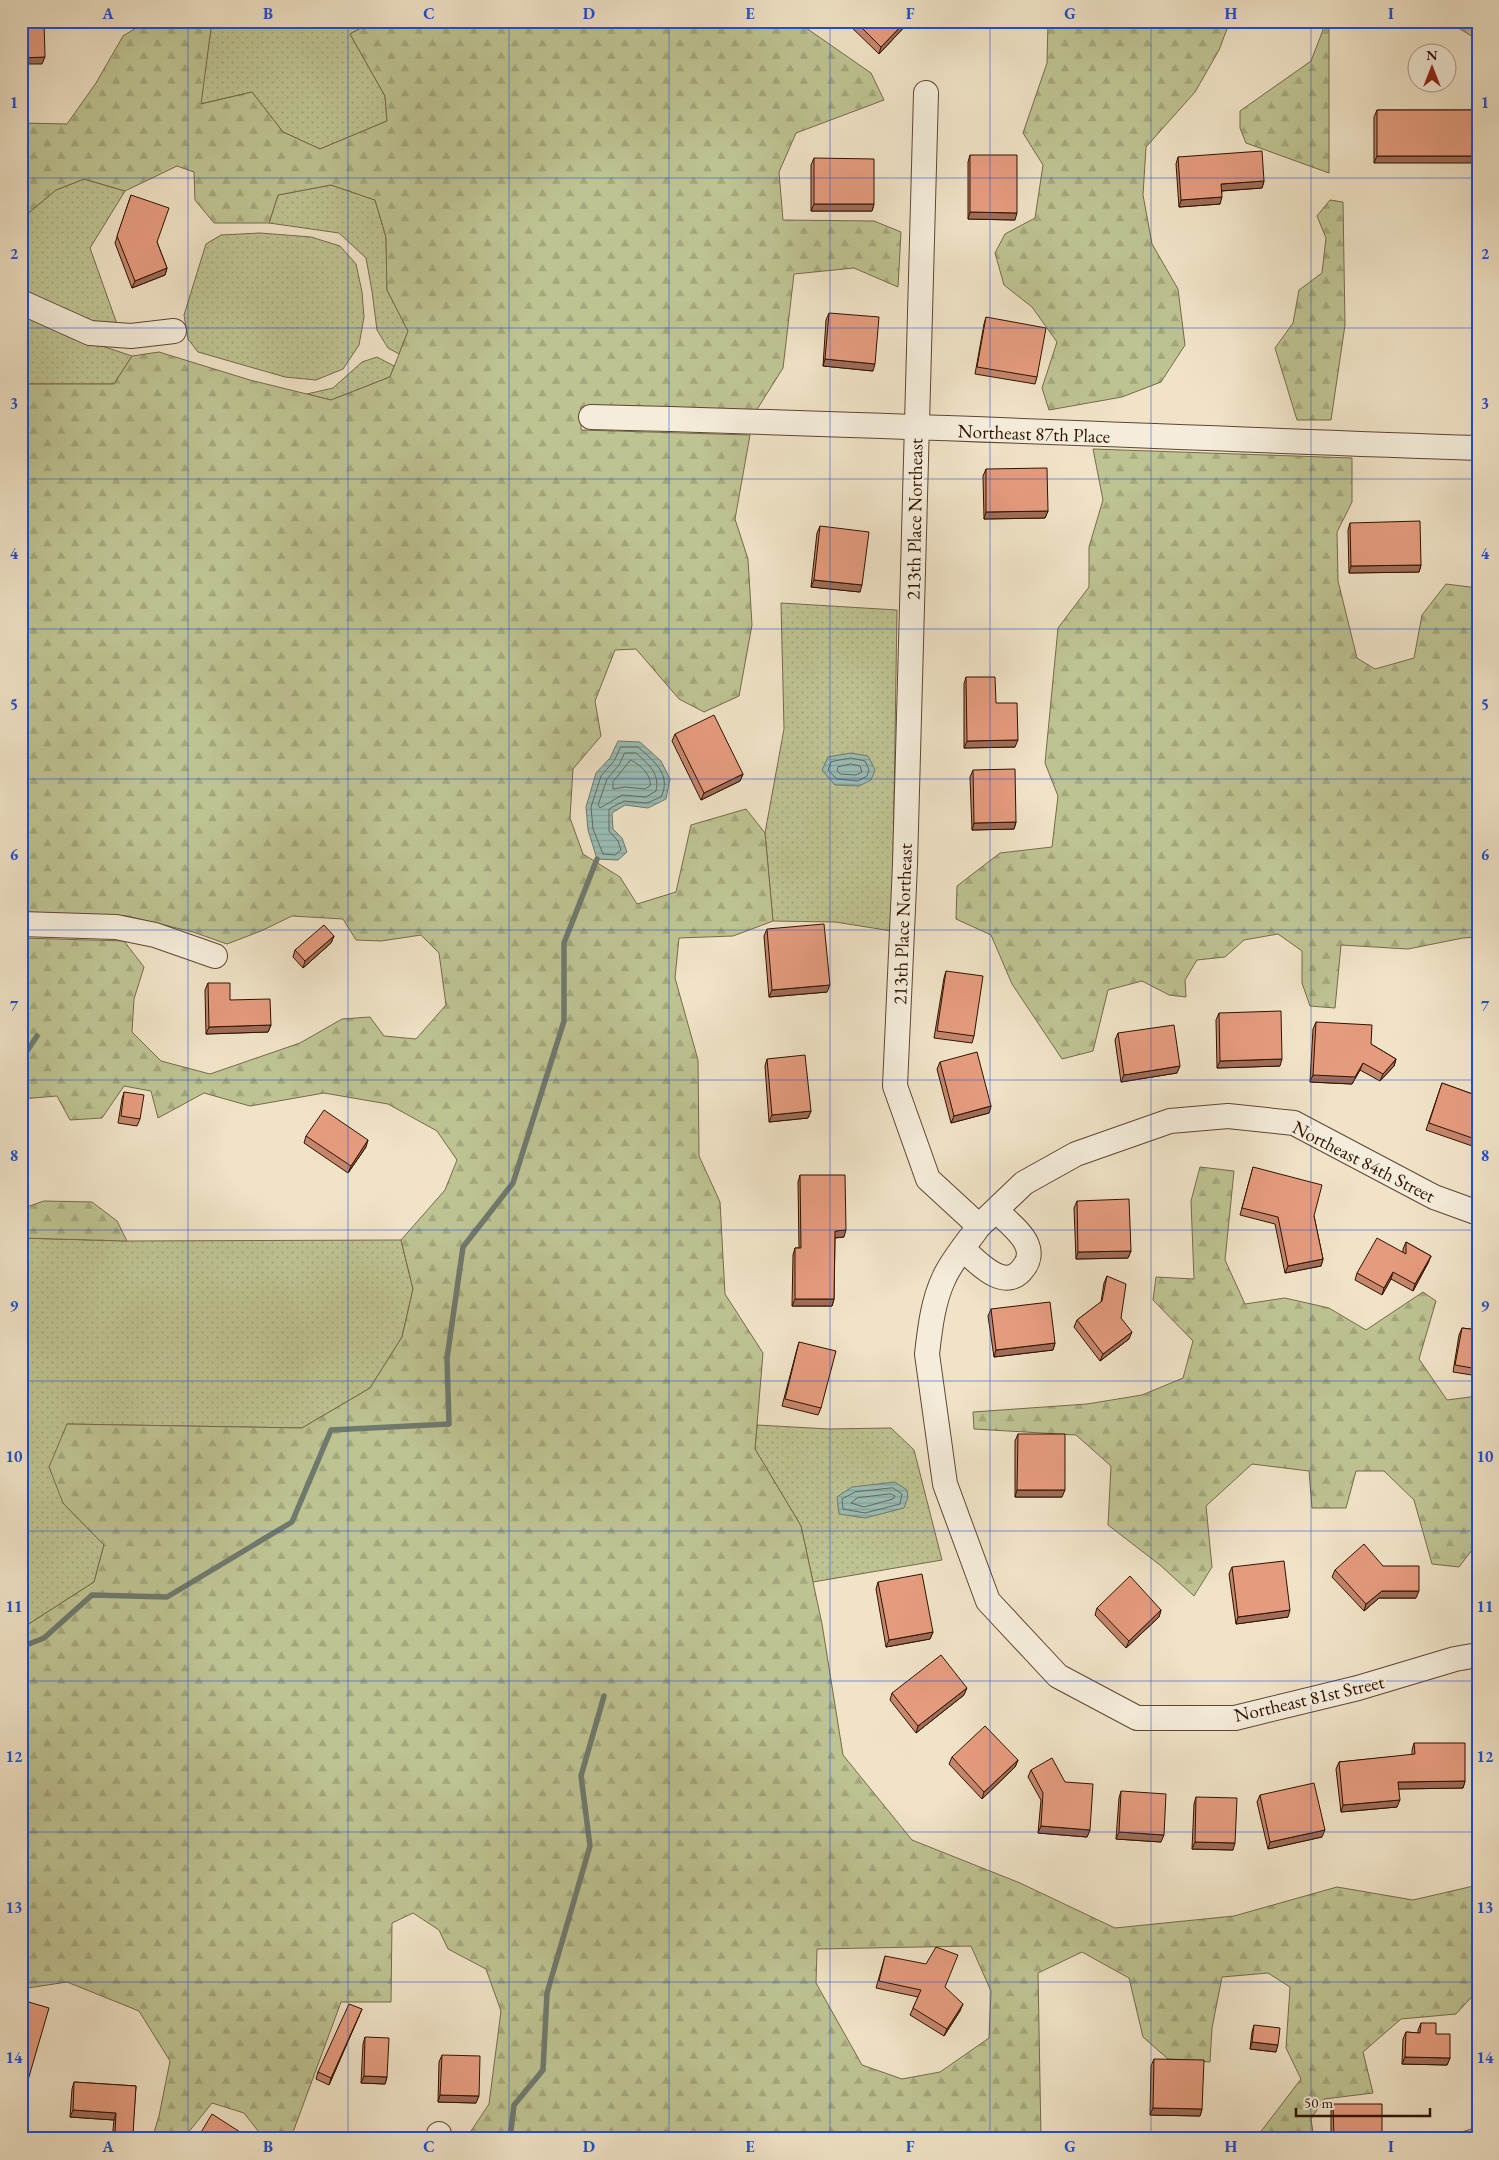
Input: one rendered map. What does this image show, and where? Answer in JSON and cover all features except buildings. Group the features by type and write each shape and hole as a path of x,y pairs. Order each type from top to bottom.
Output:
{"street":[{"name":"213th Place Northeast","path":"926,93 905,864 895,1086 928,1179 1027,1244 1028,1260 1025,1267 1012,1277 997,1276 963,1249"},
{"path":"21,302 90,333 131,336 174,331"},
{"name":"Northeast 87th Place","path":"591,417 800,422 916,428 1478,448"},
{"path":"21,924 116,927 156,935 215,956"},
{"name":"Northeast 84th Street","path":"987,1218 1024,1183 1076,1154 1170,1121 1228,1116 1294,1123 1434,1197 1478,1214"},
{"path":"963,1249 987,1218"},
{"name":"Northeast 81st Street","path":"963,1249 944,1276 934,1308 927,1354 945,1484 988,1601 1058,1676 1136,1718 1235,1718 1358,1688 1455,1659 1478,1655"}],"green space":[{"path":"147,21 212,21 201,104 252,92 283,132 320,149 387,121 385,96 350,34 374,21 796,21 871,73 884,100 796,133 779,172 783,220 874,221 901,232 898,287 854,268 794,274 783,368 756,411 581,407 581,430 750,435 735,519 748,559 752,625 739,696 704,712 679,699 636,649 615,650 595,701 601,736 573,769 570,818 583,854 620,877 637,904 676,892 691,825 746,809 765,833 773,921 733,936 679,938 675,978 698,1060 699,1156 720,1202 725,1294 763,1353 755,1449 801,1526 822,1624 843,1755 912,1840 1020,1883 1115,1928 1234,1916 1337,1887 1413,1900 1478,1885 1478,1990 1456,2014 1401,2019 1363,2052 1373,2093 1324,2099 1311,2119 1314,2139 1250,2139 1259,2134 1301,2079 1286,2048 1290,1987 1268,1973 1222,1977 1212,2028 1210,2062 1168,2059 1143,2037 1129,1978 1082,1952 1038,1973 1041,2139 468,2139 469,2134 489,2104 501,2011 486,1969 448,1949 439,1930 413,1913 392,1923 391,2002 341,2002 292,2135 262,2136 244,2113 212,2103 183,2139 152,2139 159,2116 170,2061 139,2011 67,1982 21,1989 21,1629 94,1582 104,1545 63,1503 49,1467 67,1424 302,1428 370,1388 402,1337 413,1289 401,1240 445,1190 457,1160 437,1131 388,1104 324,1093 250,1106 204,1093 158,1118 151,1091 124,1086 102,1118 70,1120 57,1096 21,1099 21,938 124,941 144,967 134,999 132,1032 161,1061 210,1074 300,1043 342,1019 370,1017 384,1036 416,1039 446,1005 439,953 421,935 381,941 356,940 343,919 292,916 261,931 227,944 193,932 127,916 21,912 21,384 114,384 132,356 159,352 250,380 331,400 390,377 408,331 387,290 386,237 375,200 331,185 278,195 269,223 214,223 195,200 194,172 177,166 125,191 84,179 56,190 21,219 21,123 67,124 96,83 123,36","holes":["971,1946 991,1991 989,2038 940,2072 902,2079 862,2065 816,1983 817,1949"]},
{"path":"212,21 374,21 350,34 385,96 387,121 320,149 283,132 252,92 200,104"},
{"path":"1048,21 1230,21 1219,50 1195,92 1146,147 1143,195 1152,244 1178,289 1185,345 1161,382 1122,397 1049,410 1042,388 1057,342 1032,307 1004,285 995,253 1005,234 1035,218 1043,165 1023,133 1047,63"},
{"path":"1320,21 1329,21 1329,173 1246,143 1240,128 1240,111 1311,61 1323,30"},
{"path":"1451,21 1478,21 1478,40 1452,24"},
{"path":"84,179 125,191 90,248 117,324 91,325 21,293 21,219 56,190"},
{"path":"331,185 375,200 386,237 387,290 408,331 399,354 388,348 377,330 366,258 339,233 269,223 278,195"},
{"path":"1330,200 1343,202 1345,325 1331,420 1297,420 1275,348 1293,323 1299,290 1322,273 1326,238 1317,216"},
{"path":"260,233 311,237 340,246 356,264 362,292 364,317 359,345 343,369 316,380 285,377 198,352 188,339 184,315 206,244 221,235"},
{"path":"21,307 90,342 132,356 114,384 21,384"},
{"path":"377,357 394,366 390,377 331,400 307,394 333,388 362,362"},
{"path":"1093,449 1352,458 1352,502 1337,532 1338,581 1357,658 1375,669 1414,658 1422,615 1446,584 1478,588 1478,937 1463,938 1408,949 1341,945 1335,1008 1310,1006 1302,983 1302,951 1278,934 1244,940 1225,957 1197,960 1185,980 1186,997 1169,995 1142,981 1108,990 1093,1051 1062,1059 1012,984 991,935 956,919 957,886 1000,853 1052,847 1058,796 1045,763 1058,628 1089,587 1089,547 1103,500"},
{"path":"781,603 897,610 892,931 835,922 773,921 765,833 784,729"},
{"path":"1200,1167 1234,1171 1225,1260 1245,1304 1285,1298 1329,1308 1366,1330 1423,1292 1436,1301 1419,1359 1447,1400 1478,1396 1478,1542 1459,1567 1432,1564 1414,1500 1384,1471 1356,1471 1346,1508 1312,1508 1309,1471 1252,1464 1206,1506 1212,1567 1194,1596 1160,1565 1108,1525 1111,1466 1076,1435 974,1429 973,1412 1087,1404 1142,1395 1183,1378 1193,1341 1153,1300 1156,1277 1194,1279 1191,1201"},
{"path":"44,1201 92,1202 117,1221 127,1241 21,1238 21,1209"},
{"path":"21,1238 127,1241 401,1240 413,1289 402,1337 370,1388 302,1428 67,1424 63,1503 104,1545 94,1582 21,1629"},
{"path":"757,1425 829,1429 891,1428 914,1450 942,1560 813,1582 801,1526 755,1449"},
{"path":"1478,2127 1478,2139 1438,2139"}],"water":[{"path":"618,741 640,742 661,761 670,779 666,799 648,808 625,805 612,813 613,829 622,838 627,852 618,860 597,859 588,830 586,807 596,773 610,758"},
{"path":"851,753 868,756 875,770 871,780 859,786 835,785 822,770 828,757"},
{"path":"895,1482 907,1490 908,1497 904,1508 865,1518 839,1514 837,1497 852,1487"}],"waterway":[{"path":"21,1647 44,1638 92,1595 167,1597 292,1522 331,1430 449,1424 447,1358 463,1247 513,1183 564,1021 564,943 597,859"},
{"path":"21,1060 37,1036"},
{"path":"510,2139 514,2105 543,2070 547,1993 590,1846 581,1776 604,1696"}]}
